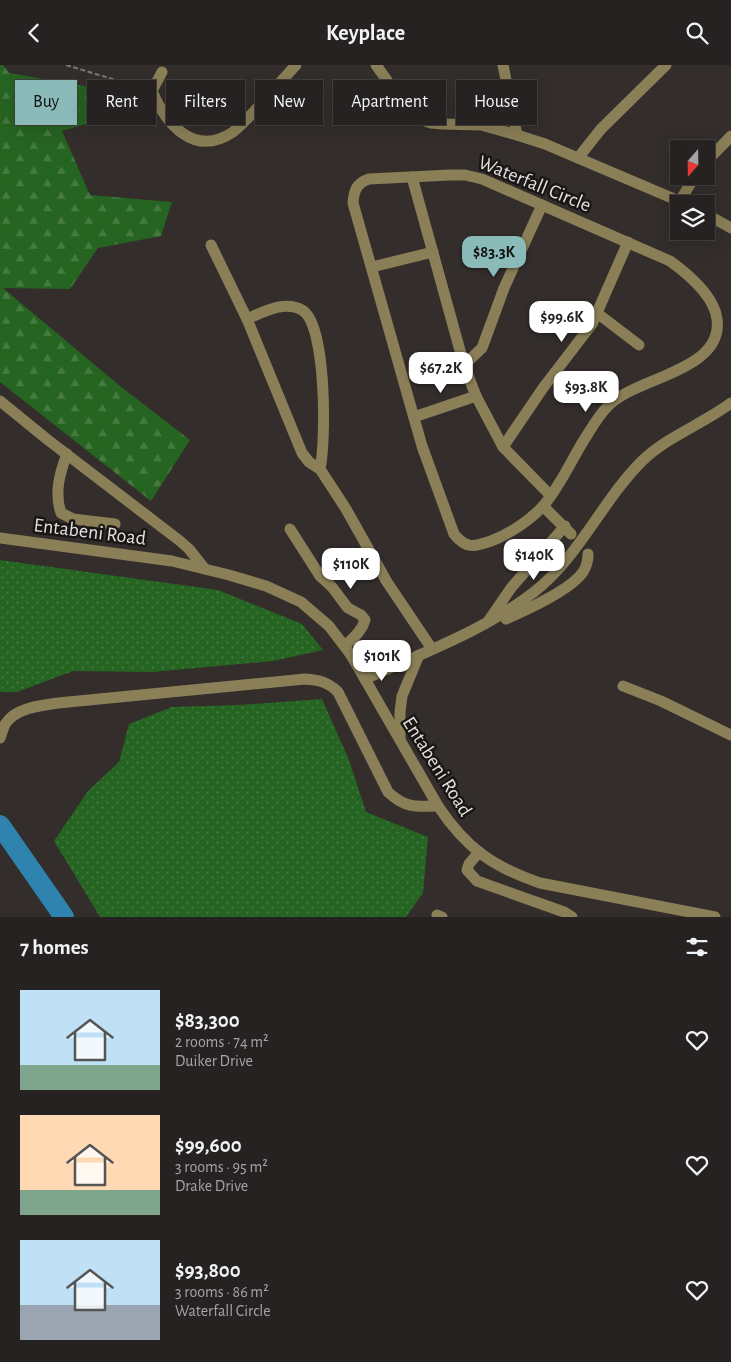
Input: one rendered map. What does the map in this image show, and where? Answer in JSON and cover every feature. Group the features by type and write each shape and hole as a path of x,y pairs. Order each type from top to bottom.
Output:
{"street":[{"path":"156,100 170,123 186,137 208,141 220,138 232,133 243,124 296,65"},
{"path":"376,65 408,110 420,119 442,125 482,125 517,135 670,197"},
{"path":"503,65 517,135"},
{"path":"578,158 601,129 666,65"},
{"path":"156,83 162,72"},
{"path":"715,153 731,137"},
{"name":"Waterfall Circle","path":"465,175 482,179 628,242 670,261 682,270 710,300 716,311 718,323 715,336 711,345 702,356 695,361 632,389 608,406 595,423 543,506 522,524 496,539 479,546 461,542 454,534 422,446 353,203 357,187 362,181 412,177 465,175"},
{"path":"412,177 464,365 476,396 503,447 550,495"},
{"path":"464,365 482,348 504,288 542,205"},
{"path":"715,218 731,228"},
{"path":"503,447 543,388 587,331 597,313 628,242"},
{"path":"211,245 247,319 302,453 320,469 346,509 387,581 432,649"},
{"path":"372,267 433,252"},
{"path":"247,319 270,309 286,306 305,311 313,326 319,355 324,423 320,469"},
{"path":"597,313 639,345"},
{"path":"414,417 476,396"},
{"path":"0,401 180,541 204,568"},
{"path":"365,679 487,623 514,607 550,577 581,541 642,461 662,444 731,403"},
{"path":"67,454 59,477 59,507 61,513 73,519 115,524"},
{"path":"487,623 512,588 568,530 543,506"},
{"path":"290,529 320,576 332,587 348,608 361,615 365,620 364,625 348,650 416,656"},
{"name":"Entabeni Road","path":"0,538 172,561 266,586 301,602 330,626 348,650 438,806 464,840 479,852 514,874 540,883 714,917"},
{"path":"487,623 512,617 568,586 582,574 588,563 588,554"},
{"path":"400,740 402,695 416,656"},
{"path":"0,738 6,723 15,714 29,708 142,694 306,679 318,680 329,684 338,692 388,791 396,800 415,807 438,806"},
{"path":"622,686 661,701 731,735"},
{"path":"479,852 469,864 467,870 477,881 564,912 572,917"}],"path":[{"path":"66,65 116,80"}],"green space":[{"path":"0,65 3,65 9,73 50,80 15,80 15,125 77,125 77,85 87,86 87,124 62,131 90,195 172,202 161,236 98,248 70,289 3,288 120,386 190,440 151,501 0,382"},
{"path":"0,560 218,590 302,624 323,650 273,661 152,672 73,671 17,692 0,692"},
{"path":"322,699 349,760 366,812 428,837 423,893 406,917 100,917 54,841 88,791 119,762 129,724 172,707 239,705"}],"waterway":[{"path":"0,825 64,917"}]}
